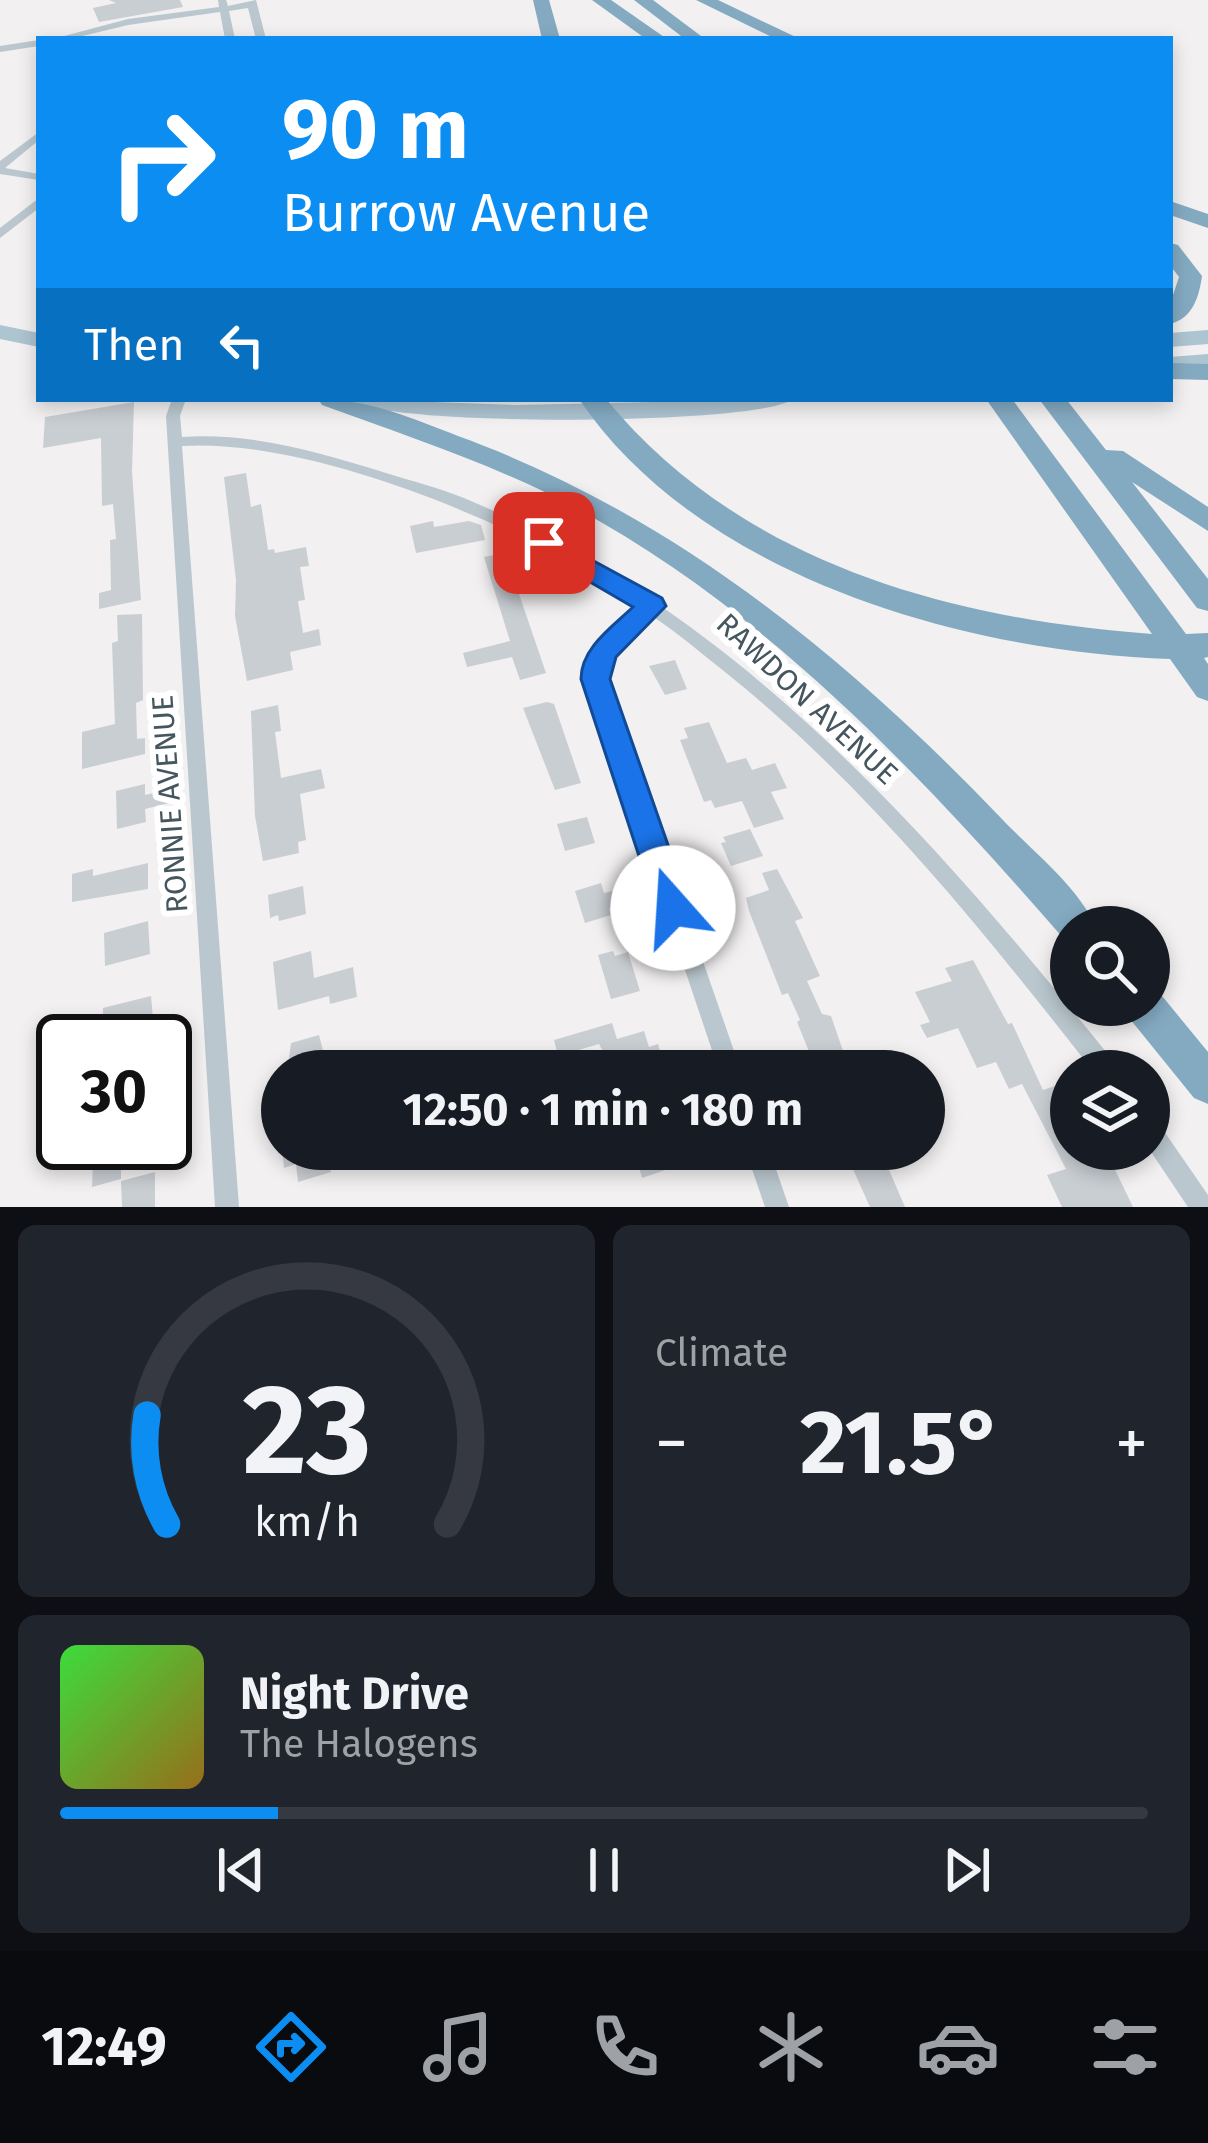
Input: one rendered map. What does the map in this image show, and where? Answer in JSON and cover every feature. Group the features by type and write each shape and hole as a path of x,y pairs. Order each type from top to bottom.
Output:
{"highway":[{"path":"542,0 550,34"},
{"path":"600,0 654,36"},
{"path":"642,0 692,36"},
{"path":"704,0 783,36"},
{"path":"1173,208 1208,222"},
{"path":"1173,254 1191,276 1187,300 1173,314"},
{"path":"1173,368 1208,373"},
{"path":"339,402 552,484 637,530 691,567 795,649 922,763 1057,906"},
{"path":"595,402 636,451 735,530 824,573 916,607 999,626 1099,640 1208,645"},
{"path":"1002,402 1208,688"},
{"path":"1056,404 1132,472 1208,521"},
{"path":"1056,404 1201,591"},
{"path":"1161,1026 1208,1084"}],"main road":[{"path":"0,332 36,339"},
{"path":"1173,340 1208,337"},
{"path":"1173,367 1208,361"},
{"path":"386,402 501,415 743,402"}],"street":[{"path":"72,36 223,4 252,3 260,36"},
{"path":"223,4 229,36"},
{"path":"0,50 36,44"},
{"path":"0,169 36,138"},
{"path":"0,169 36,176"},
{"path":"0,234 36,204"},
{"name":"RONNIE AVENUE","path":"178,402 173,416 227,1207"},
{"name":"RAWDON AVENUE","path":"175,442 226,440 399,479 474,509 580,561 652,606 745,676 878,805 971,906 1089,1050"},
{"path":"652,606 606,650 596,679 723,1050"},
{"path":"1170,1160 1202,1207"},
{"path":"764,1170 777,1207"}],"building":[{"path":"109,0 180,0 183,7 99,22 93,8 116,3"},
{"path":"134,402 132,472 141,600 99,609 99,593 111,590 110,540 116,539 113,504 102,506 101,438 43,448 45,417"},
{"path":"246,473 251,507 261,504 268,550 306,547 309,566 300,567 305,600 298,601 303,633 319,629 321,645 290,652 293,670 247,681 235,616 236,580 224,477"},
{"path":"433,521 434,527 469,521 481,525 485,540 416,553 410,526"},
{"path":"505,553 546,673 520,680 512,657 467,667 463,653 510,641 484,557"},
{"path":"142,614 143,700 136,703 137,739 145,738 145,754 82,769 82,732 115,724 112,643 118,641 117,615"},
{"path":"675,660 687,689 665,695 649,666"},
{"path":"554,704 581,783 555,790 523,708"},
{"path":"278,705 281,731 275,732 281,778 321,769 325,788 300,794 306,840 298,842 299,853 263,861 255,816 251,711"},
{"path":"709,722 727,763 746,758 752,770 775,763 787,788 771,792 784,819 754,828 742,801 715,808 711,800 704,802 680,740 688,738 684,728"},
{"path":"145,784 145,795 178,787 181,800 145,809 146,822 117,829 116,791"},
{"path":"587,817 595,843 565,851 557,824"},
{"path":"750,829 763,856 731,866 723,837"},
{"path":"148,863 148,889 72,902 72,874 93,869 93,876"},
{"path":"777,869 803,918 795,921 820,976 807,981 822,1014 831,1016 843,1050 808,1050 788,993 782,995 746,898 769,890 762,873"},
{"path":"601,883 604,893 612,891 617,905 609,908 611,915 585,923 575,891"},
{"path":"303,886 306,914 279,921 278,915 270,918 268,895"},
{"path":"148,921 150,954 105,966 104,933"},
{"path":"311,951 314,978 353,967 357,997 330,1004 329,996 278,1010 273,962"},
{"path":"613,951 615,956 628,952 640,991 611,999 598,955"},
{"path":"973,960 1008,1024 1012,1023 1043,1090 1050,1088 1050,1138 1022,1084 1009,1089 996,1062 977,1068 958,1028 927,1038 920,1025 930,1022 915,992 952,981 945,968"},
{"path":"151,996 153,1014 103,1014 103,1008"},
{"path":"612,1023 617,1039 644,1031 649,1047 658,1044 660,1050 602,1050 599,1044 556,1050 554,1040"},
{"path":"319,1035 323,1050 290,1050 291,1043"},
{"path":"93,1170 121,1170 121,1179 92,1187"},
{"path":"297,1170 331,1170 331,1172 298,1182"},
{"path":"640,1170 665,1170 642,1178"},
{"path":"853,1170 889,1170 905,1207 870,1207"},
{"path":"1063,1170 1115,1170 1133,1207 1062,1207 1047,1175"},
{"path":"155,1172 155,1207 122,1207 121,1181"}],"route":[{"path":"544,543 652,606 606,650 596,679 673,908"}]}
